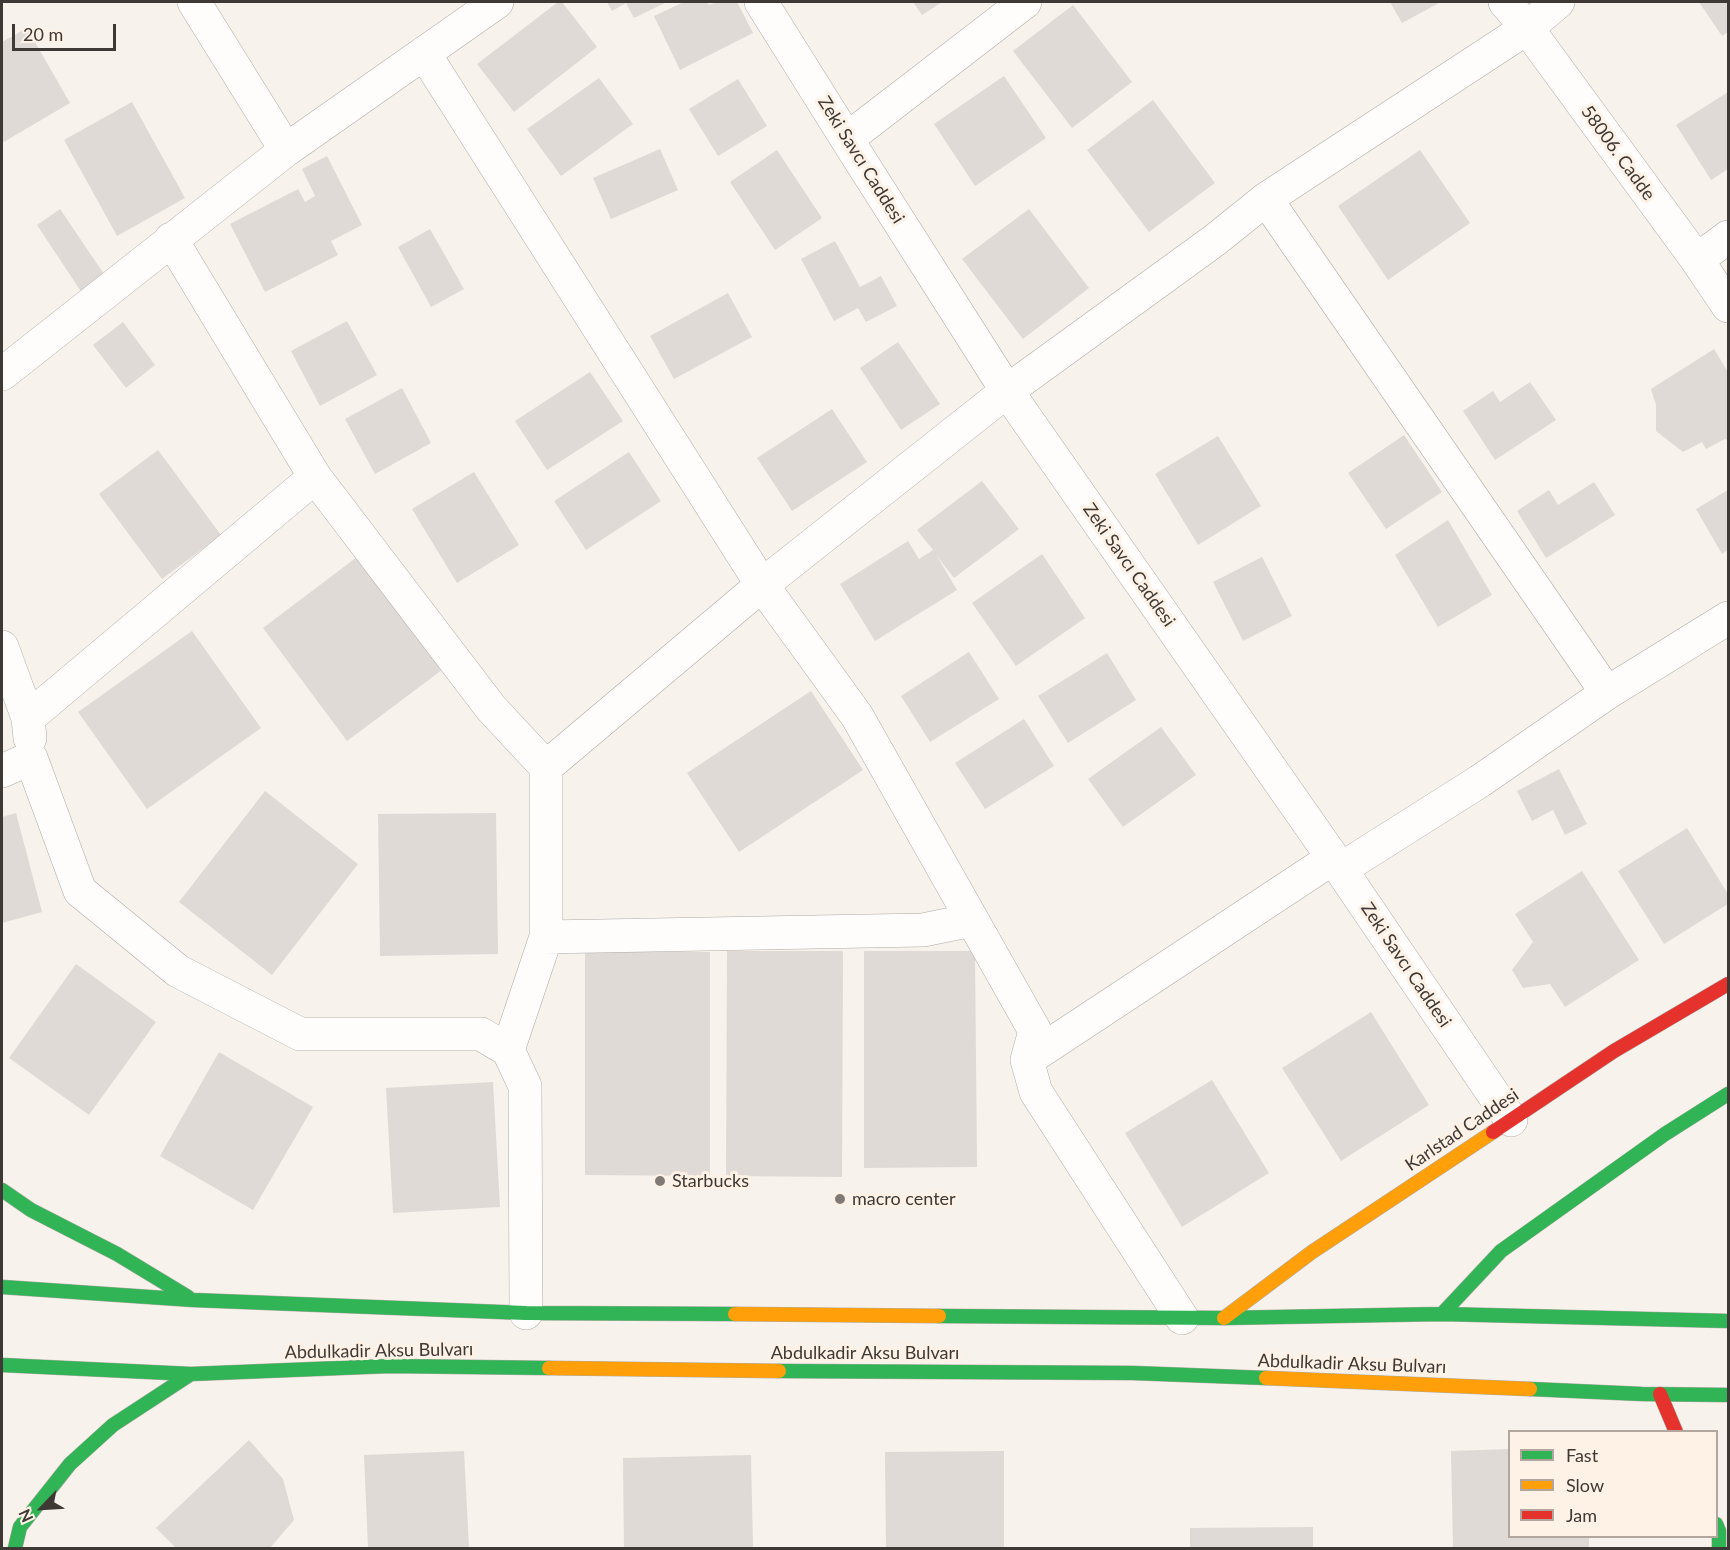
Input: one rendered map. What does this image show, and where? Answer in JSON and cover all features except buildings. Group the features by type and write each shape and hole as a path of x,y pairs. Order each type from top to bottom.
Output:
{"main road":[{"name":"Karlstad Caddesi","path":"1224,1318 1312,1252 1614,1051 1728,984"},
{"path":"1442,1314 1501,1251 1665,1134 1728,1094"},
{"path":"2,1190 31,1210 117,1254 193,1300"},
{"name":"Abdulkadir Aksu Bulvarı","path":"2,1287 193,1300 526,1313 1182,1318 1442,1314 1728,1321"},
{"name":"Abdulkadir Aksu Bulvarı","path":"2,1365 191,1374 390,1366 1133,1373 1728,1395"},
{"path":"15,1548 20,1527 70,1464 113,1425 191,1374"},
{"path":"1660,1394 1676,1430"},
{"path":"1719,1548 1718,1528 1728,1515"}],"street":[{"path":"194,2 286,150"},
{"path":"2,374 286,150 497,2"},
{"name":"Zeki Savcı Caddesi","path":"761,2 1007,391 1337,863 1511,1120"},
{"path":"847,139 1025,2"},
{"name":"58006. Cadde","path":"1505,2 1527,28 1697,260 1728,306"},
{"path":"546,767 762,585 1007,391 1215,240 1266,199 1527,28 1558,2"},
{"path":"424,53 762,585 857,716 1035,1031 1028,1060 1036,1092 1182,1318"},
{"path":"1266,199 1607,693"},
{"path":"1697,260 1728,237"},
{"path":"171,239 315,477 491,708 546,767 546,937 508,1050"},
{"path":"28,718 315,477"},
{"path":"1028,1060 1337,863 1480,781 1607,693 1728,618"},
{"path":"2,647 28,718 31,758 81,891 178,971 300,1034 481,1034 508,1050 525,1086 526,1313"},
{"path":"2,771 31,758"},
{"path":"546,937 923,930 972,920"}],"traffic: fast":[{"path":"1442,1314 1501,1251 1665,1134 1728,1094"},
{"path":"2,1190 31,1210 117,1254 188,1297"},
{"path":"2,1287 193,1300 526,1313 735,1314"},
{"path":"939,1316 1224,1318 1442,1314 1728,1321"},
{"path":"2,1365 191,1374 390,1366 549,1368"},
{"path":"779,1371 1133,1373 1266,1378"},
{"path":"15,1548 20,1527 70,1464 113,1425 191,1374"},
{"path":"1530,1389 1728,1395"},
{"path":"1718,1529 1719,1548"}],"traffic: slow":[{"path":"1224,1318 1312,1252 1493,1132"},
{"path":"735,1314 939,1316"},
{"path":"549,1368 779,1371"},
{"path":"1266,1378 1530,1389"}],"traffic: jam":[{"path":"1493,1132 1614,1051 1728,984"},
{"path":"1660,1394 1675,1430"}],"place":[{"name":"Starbucks","path":"660,1181"},
{"name":"macro center","path":"840,1199"}]}
